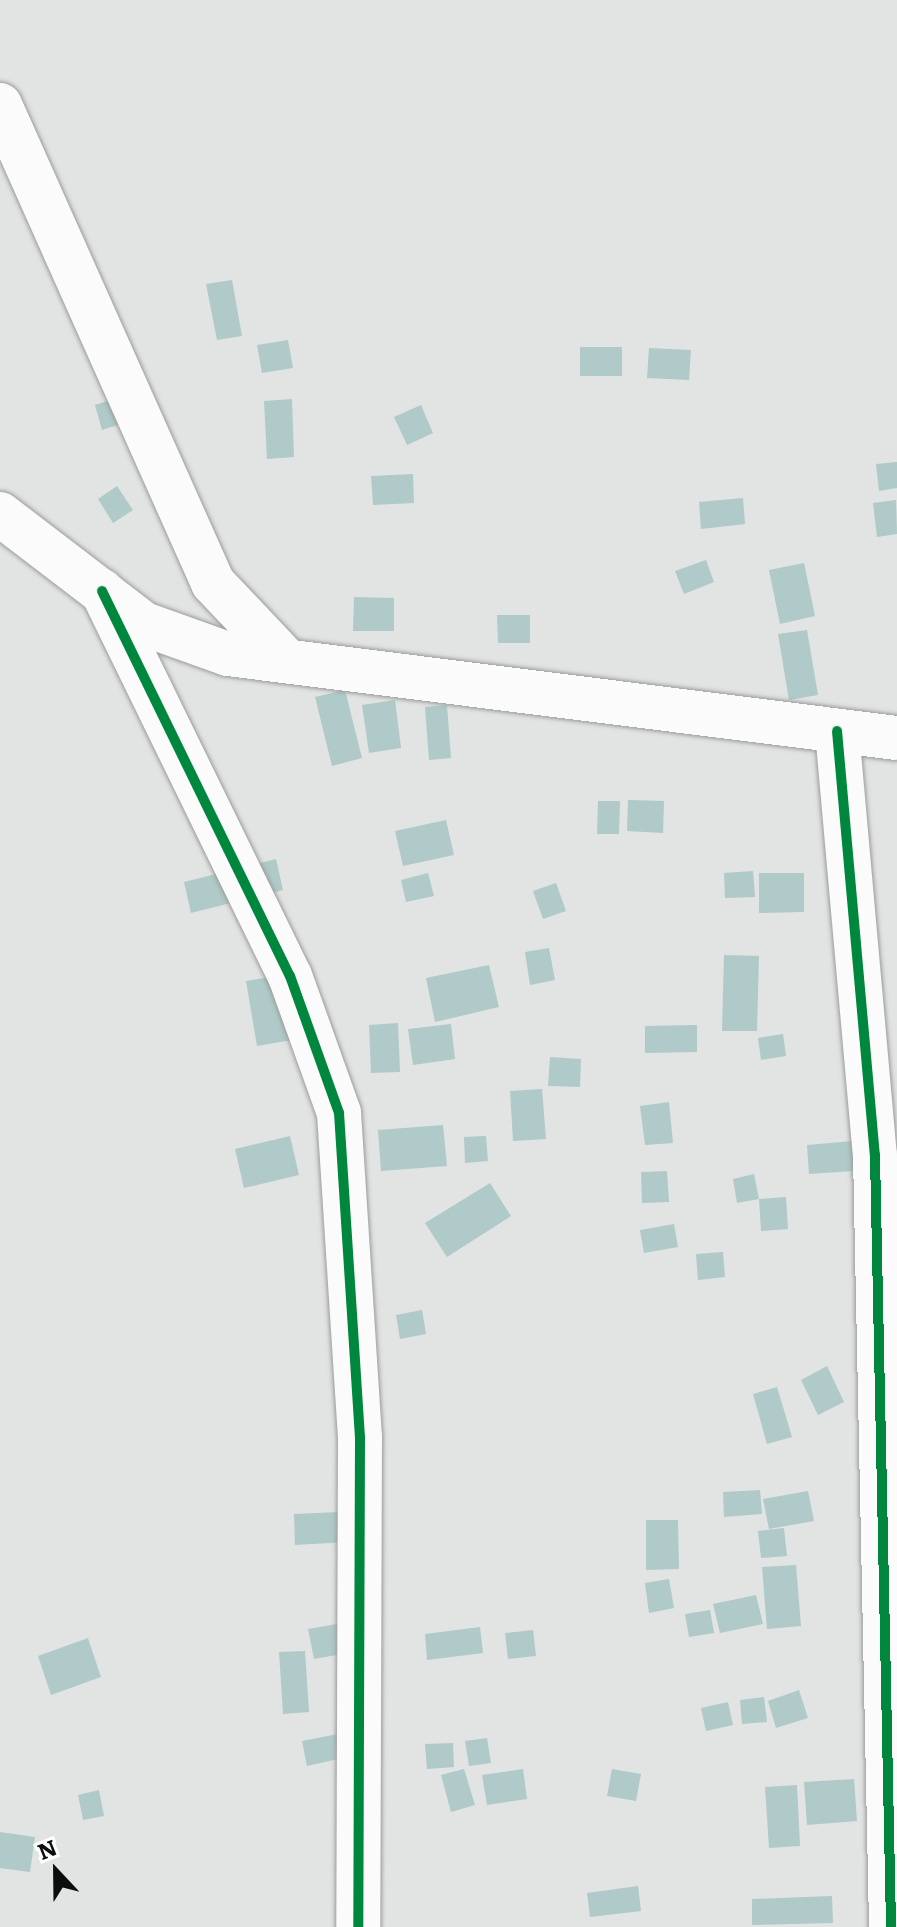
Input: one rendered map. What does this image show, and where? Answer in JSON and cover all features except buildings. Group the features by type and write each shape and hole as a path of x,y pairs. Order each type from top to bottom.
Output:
{"street":[{"path":"0,105 213,583 287,661"},
{"path":"0,514 144,624 228,654 897,738"},
{"path":"102,591 290,976 339,1113 360,1437 358,1927"},
{"path":"837,731 875,1155 891,1927"}],"cycle path":[{"path":"102,591 290,976 339,1113 360,1437 358,1927"},
{"path":"837,731 875,1155 891,1927"}]}
